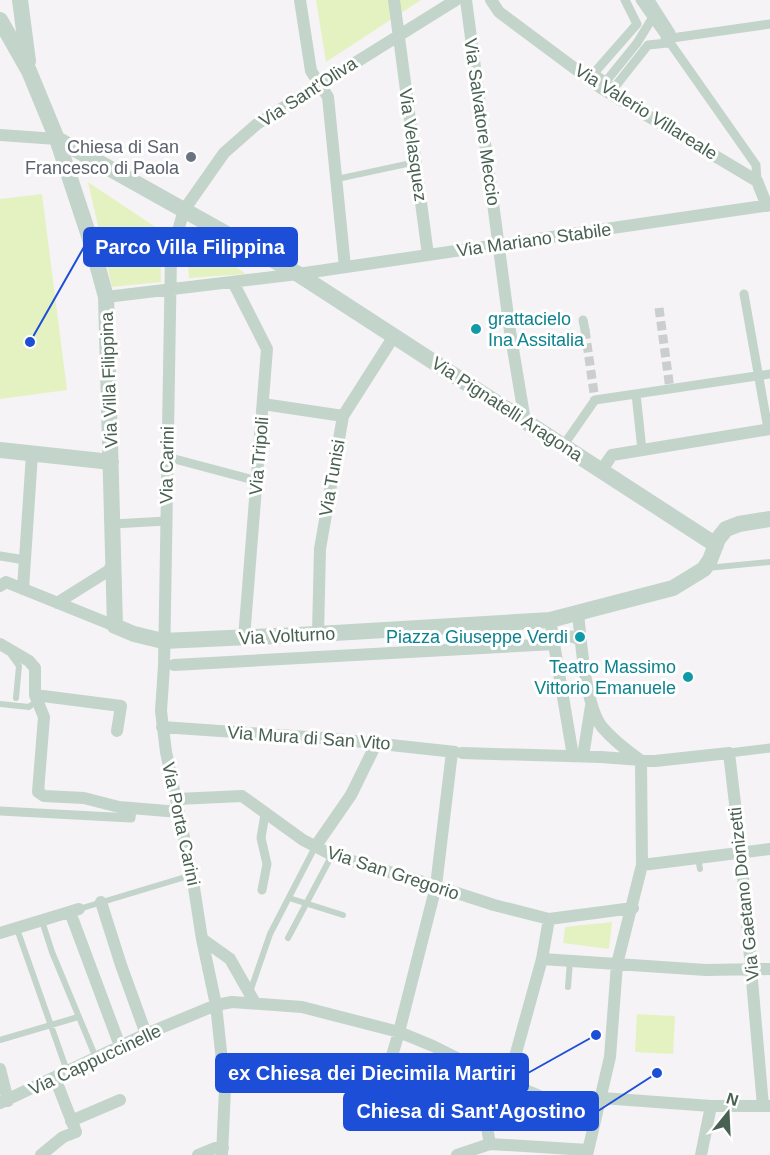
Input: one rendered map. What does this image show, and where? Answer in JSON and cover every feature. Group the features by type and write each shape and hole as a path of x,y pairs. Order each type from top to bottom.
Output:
{"street":[{"path":"20,0 29,71"},
{"path":"300,0 311,71 328,97 345,267"},
{"name":"Via Velasquez","path":"394,0 428,255"},
{"name":"Via Sant'Oliva","path":"170,290 171,255 184,210 224,153 257,124 456,0"},
{"name":"Via Salvatore Meccio","path":"466,0 498,245 525,421"},
{"name":"Via Valerio Villareale","path":"491,0 499,12 603,85 757,181"},
{"path":"625,0 637,24 594,73 603,85 614,88 648,45 668,43 671,33 650,0"},
{"path":"640,0 756,165 757,181 768,206"},
{"path":"603,85 637,43 653,17"},
{"path":"0,20 29,71"},
{"path":"637,43 770,24"},
{"name":"Via Villa Filippina","path":"29,71 57,139 91,242 106,297 114,626"},
{"path":"0,135 57,139"},
{"name":"Via Pignatelli Aragona","path":"57,139 298,274 716,545"},
{"name":"Via Mariano Stabile","path":"106,297 298,274 768,206"},
{"name":"Via Tripoli","path":"233,282 267,349 244,638"},
{"name":"Via Carini","path":"163,640 170,290"},
{"path":"744,294 770,442"},
{"path":"584,320 585,330"},
{"name":"Via Tunisi","path":"318,634 320,549 343,416 394,336"},
{"path":"563,446 595,400 770,374"},
{"path":"636,394 642,450"},
{"path":"263,404 343,416"},
{"path":"601,471 612,455 769,429"},
{"path":"0,450 111,462"},
{"path":"23,589 32,454"},
{"path":"167,457 257,481"},
{"path":"770,519 739,524 726,529 721,534 704,569 673,588 578,613 591,705 600,725 620,746 641,761 655,762 770,748"},
{"path":"113,524 166,521"},
{"path":"0,556 25,560"},
{"path":"57,603 108,571 114,564"},
{"name":"Via Volturno","path":"3,584 23,589 134,634 163,640 244,638 550,620 578,613"},
{"path":"550,620 578,756"},
{"name":"Via Volturno","path":"174,665 555,644 566,636 581,640"},
{"name":"Via Porta Carini","path":"163,640 162,727 216,1005 225,1089 223,1152"},
{"path":"1,645 33,665 35,670 35,695 44,717 38,792 44,796 84,798 132,808 179,813"},
{"path":"35,695 121,706 117,731"},
{"path":"578,756 591,705"},
{"name":"Via Mura di San Vito","path":"162,727 377,742 457,752 578,756 641,761"},
{"path":"315,848 351,795 377,742"},
{"path":"386,1076 436,886 457,752"},
{"name":"Via Gaetano Donizetti","path":"729,753 767,1106"},
{"path":"457,1155 490,1144 587,1153 610,1057 617,964 633,908 642,865 641,761"},
{"name":"Via San Gregorio","path":"177,799 242,796 315,848 332,855 494,905 549,919"},
{"path":"0,811 131,818 132,808"},
{"path":"262,890 267,864 261,838 265,814"},
{"path":"642,865 699,864 770,849"},
{"path":"101,902 146,1034"},
{"path":"508,1082 542,960 549,919 633,908"},
{"path":"0,933 75,910 120,1046"},
{"path":"202,939 230,959 252,998"},
{"path":"542,960 706,970 770,969"},
{"name":"Via Cappuccinelle","path":"4,1102 146,1034 216,1005 252,998 302,1007 399,1032 544,1098 602,1098 711,1106 767,1106"},
{"path":"0,1069 4,1102"},
{"path":"490,1144 486,1122 495,1077"},
{"path":"41,1155 63,1137 76,1132 55,1078"},
{"path":"71,1121 120,1100"},
{"path":"701,1155 711,1106"},
{"path":"198,1155 215,1148 223,1152"}],"lane":[{"path":"336,180 416,162"},
{"path":"704,569 770,562"},
{"path":"1,645 19,666 16,698"},
{"path":"0,705 29,707 34,703 35,695"},
{"path":"252,998 270,934 315,848"},
{"path":"288,938 332,855"},
{"path":"75,910 192,875"},
{"path":"289,898 343,915"},
{"path":"42,921 96,1058"},
{"path":"17,929 67,1072"},
{"path":"567,987 570,961"},
{"path":"0,1040 78,1017"}],"green space":[{"path":"316,0 421,0 326,62"},
{"path":"88,182 160,230 161,282 112,287"},
{"path":"42,194 67,390 0,399 0,199"},
{"path":"196,239 246,274 189,278 187,253"},
{"path":"612,922 609,949 563,943 565,927"},
{"path":"637,1014 675,1016 673,1054 635,1052"}],"tunnel":[{"path":"659,308 670,389"},
{"path":"585,330 595,400"}],"place":[{"name":"Chiesa di San Francesco di Paola","path":"191,157"},
{"name":"grattacielo Ina Assitalia","path":"476,329"},
{"name":"Parco Villa Filippina","path":"30,342"},
{"name":"Piazza Giuseppe Verdi","path":"580,637"},
{"name":"Teatro Massimo Vittorio Emanuele","path":"688,677"},
{"name":"ex Chiesa dei Diecimila Martiri","path":"596,1035"},
{"name":"Chiesa di Sant'Agostino","path":"657,1073"}]}
